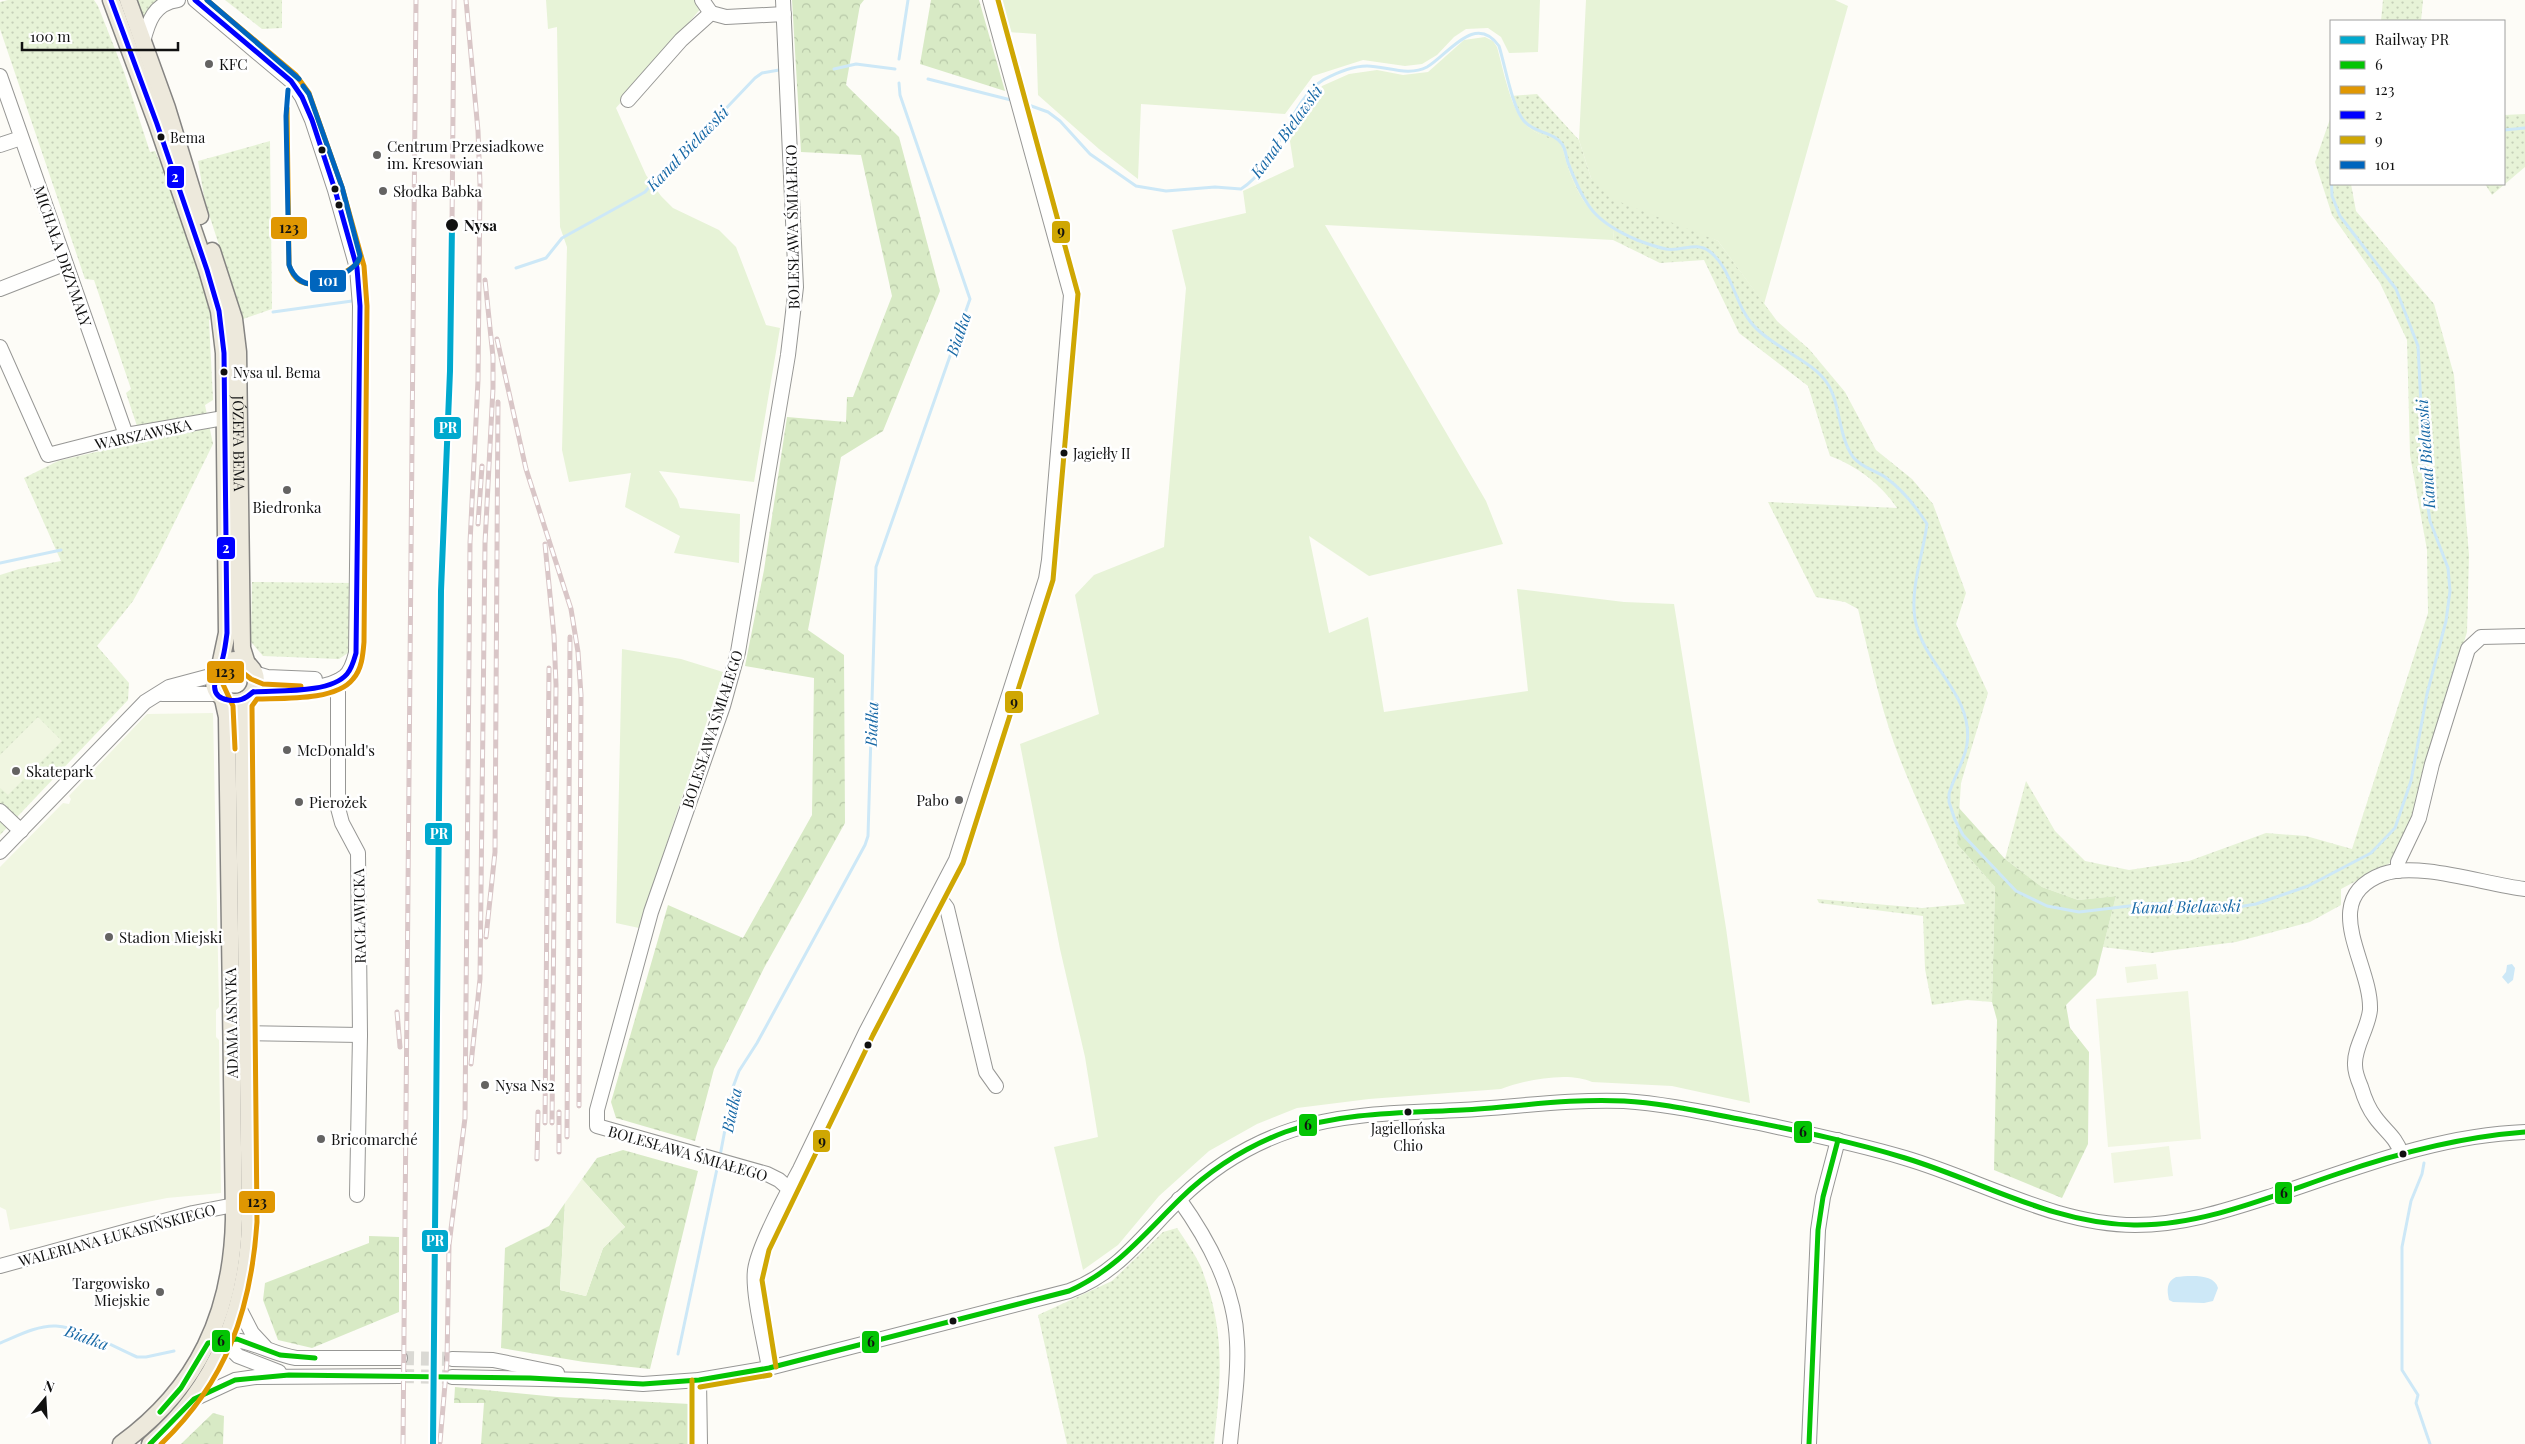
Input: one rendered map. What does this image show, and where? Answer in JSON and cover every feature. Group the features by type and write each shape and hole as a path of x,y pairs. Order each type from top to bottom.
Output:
{"main road":[{"name":"JÓZEFA BEMA","path":"115,1 143,42 234,319 239,372 232,416 227,633 217,670"},
{"name":"JÓZEFA BEMA","path":"115,1 213,289 223,339 232,416 242,648 251,668"},
{"path":"230,660 240,660 251,668 256,681 249,695 236,702 221,697 214,686 217,670 230,660"},
{"name":"ADAMA ASNYKA","path":"121,1444 170,1401 192,1372 208,1343 216,1322 231,1263 239,1033 243,717 249,695"},
{"name":"ADAMA ASNYKA","path":"150,1444 194,1399 216,1364 238,1306 246,1273 250,1222 239,1033 228,717 221,697"}],"street":[{"path":"143,42 150,18 155,11 161,5 178,0"},
{"path":"190,0 195,0 292,81 299,91 312,120 357,268 360,306 357,642 351,667 348,674 338,681 321,686 249,695"},
{"path":"702,0 711,13 726,17 784,14"},
{"name":"BOLESŁAWA ŚMIAŁEGO","path":"783,0 794,219 794,313 738,652 722,706 651,912 596,1110 597,1126 767,1174 779,1180 788,1188"},
{"path":"769,1368 755,1271 760,1252 788,1188 800,1169 882,999 956,860 1043,588 1049,560 1071,295 990,0"},
{"path":"628,100 680,40 711,13"},
{"name":"MICHAŁA DRZYMAŁY","path":"0,76 64,264 126,435"},
{"path":"0,145 21,138"},
{"path":"0,289 64,264"},
{"name":"WARSZAWSKA","path":"0,347 48,455 126,435 232,416"},
{"path":"2398,870 2400,857 2419,818 2432,764 2468,649 2481,637 2525,636"},
{"path":"251,668 267,678 338,681"},
{"path":"0,852 134,713 156,695 217,670"},
{"name":"RACŁAWICKA","path":"338,681 338,808 342,823 358,854 360,1035 357,1195"},
{"path":"156,695 221,697"},
{"path":"0,811 21,831"},
{"path":"2401,1153 2398,1141 2371,1111 2356,1069 2355,1060 2370,1009 2349,909 2358,889 2376,878 2398,870 2424,871 2525,889"},
{"path":"938,896 946,908 986,1072 996,1086"},
{"path":"239,1033 360,1035"},
{"path":"452,1377 587,1380 643,1384 699,1380 769,1368 1069,1291 1091,1282 1118,1263 1179,1199 1222,1164 1267,1140 1310,1125 1358,1117 1560,1103 1624,1102 1680,1107 1838,1140 1944,1170 2085,1221 2132,1225 2161,1224 2206,1216 2401,1153 2462,1138 2525,1132"},
{"path":"1810,1444 1818,1230 1823,1197 1838,1140"},
{"path":"1179,1199 1209,1244 1227,1287 1233,1310 1238,1366 1230,1444"},
{"name":"WALERIANA ŁUKASIŃSKIEGO","path":"0,1266 194,1213 234,1205"},
{"path":"238,1306 252,1333 269,1351"},
{"path":"216,1322 231,1349 238,1356 289,1375"},
{"path":"208,1343 227,1339 246,1341 269,1351 296,1358 400,1358"},
{"path":"319,1376 320,1358"},
{"path":"452,1359 493,1360 587,1380"},
{"path":"194,1399 234,1380 289,1375 400,1376"},
{"path":"699,1380 700,1444"}],"green space":[{"path":"8,0 94,0 98,6 124,72 150,152 155,151 180,212 195,254 213,318 209,320 213,400 205,405 213,444 158,556 133,601 97,646 129,683 128,700 0,835 0,575 19,569 61,561 24,478 58,461 142,441 126,393 131,389 94,280 85,279 0,29 0,2"},
{"path":"132,0 161,0 148,10 141,25"},
{"path":"225,0 282,0 282,28 262,29"},
{"path":"546,0 708,0 616,108 646,175 661,196 673,208 719,230 736,247 766,325 780,328 754,482 659,471 677,499 680,508 740,514 739,563 674,553 680,536 625,507 631,473 569,482 562,450 567,247 560,227 557,27 548,29"},
{"path":"792,0 864,0 860,5 846,85 899,137 940,291 883,431 841,457 808,630 844,655 845,823 764,968 714,1069 695,1141 616,1118 611,1102 668,905 743,938 812,815 814,678 745,666 764,570 787,417 846,422 847,397 853,397 892,296 861,155 801,152"},
{"path":"931,0 979,0 1005,91 920,64"},
{"path":"1000,0 1540,0 1538,52 1509,53 1501,37 1488,28 1466,29 1454,37 1437,55 1422,64 1405,66 1363,60 1313,76 1285,114 1141,104 1138,179 1099,149 1038,95 1036,34 1008,32"},
{"path":"1586,0 1835,0 1848,6 1764,304 1718,241 1610,198 1591,178 1579,140"},
{"path":"2383,0 2423,0 2421,20 2381,20"},
{"path":"1485,37 1493,41 1497,47 1509,92 1518,114 1531,129 1562,146 1569,171 1579,194 1594,213 1614,230 1613,240 1325,225 1486,501 1503,544 1369,576 1309,536 1329,633 1368,617 1384,712 1528,691 1517,589 1624,602 1674,604 1726,928 1750,1103 1672,1086 1592,1082 1571,1077 1559,1077 1534,1080 1501,1089 1369,1099 1297,1108 1257,1124 1209,1151 1159,1196 1118,1245 1083,1270 1054,1147 1098,1137 1085,1057 1060,949 1020,744 1099,714 1075,595 1094,575 1164,547 1186,288 1172,230 1246,213 1243,191 1294,167 1289,135 1322,86 1349,74 1377,70 1403,75 1428,72 1464,40"},
{"path":"1537,94 1579,140 1591,178 1718,241 1777,321 1809,349 1845,392 1876,450 1912,479 1933,504 1966,593 1956,624 1988,693 1961,783 1957,844 1995,887 1992,1002 1967,1000 1932,1005 1925,969 1923,916 1819,903 1817,899 1922,908 1965,904 1895,746 1879,695 1858,609 1845,602 1816,597 1768,502 1897,508 1884,491 1868,477 1850,465 1830,456 1808,386 1739,333 1704,260 1660,263 1613,240 1614,230 1594,213 1579,194 1569,171 1562,146 1532,130 1522,121 1511,96"},
{"path":"2525,114 2525,167 2505,184 2505,115"},
{"path":"2330,119 2330,185 2351,185 2356,211 2434,304 2454,375 2469,555 2467,632 2425,771 2415,818 2390,863 2341,889 2341,905 2310,922 2236,942 2151,953 2103,947 2116,896 2078,900 2042,887 2005,859 2026,781 2055,831 2085,861 2129,870 2189,861 2266,833 2306,836 2352,849 2428,613 2427,550 2410,455 2407,340 2380,283 2332,215 2315,162"},
{"path":"270,141 272,309 243,319 205,202 198,161"},
{"path":"2486,185 2504,185 2492,195"},
{"path":"252,582 353,583 351,651 339,659 263,656 251,642"},
{"path":"622,649 681,659 723,672 639,928 616,923"},
{"name":"Stadion Miejski","path":"213,713 219,1007 216,1010 216,1037 219,1040 221,1193 167,1198 10,1230 6,1210 0,1207 0,867 63,803 69,804 71,799 69,796 147,714"},
{"name":"Skatepark","path":"38,717 62,741 8,795 0,788 0,755"},
{"path":"1959,808 2005,859 2042,887 2078,900 2116,896 2096,975 2066,1005 2070,1028 2089,1052 2088,1144 2062,1198 1994,1170 1997,1020 1992,1002 1995,887 1957,844"},
{"path":"2156,964 2158,979 2127,983 2125,967"},
{"path":"2188,991 2201,1139 2108,1147 2096,999"},
{"path":"2169,1146 2173,1176 2114,1183 2111,1153"},
{"path":"623,1150 698,1171 650,1369 584,1362 501,1348 505,1248 549,1226 565,1203 560,1290 586,1296 603,1248 625,1227 582,1179 597,1158"},
{"path":"582,1179 625,1227 603,1248 586,1296 560,1290 565,1203"},
{"path":"1177,1228 1201,1267 1215,1313 1220,1355 1220,1376 1214,1444 1067,1444 1038,1315 1112,1281 1163,1232"},
{"path":"369,1236 399,1237 399,1312 312,1348 278,1340 263,1300 265,1283 369,1243"},
{"path":"455,1387 557,1397 690,1404 693,1444 481,1444 484,1403 454,1403"},
{"path":"213,1413 224,1416 223,1444 181,1444"}],"water":[{"path":"2512,964 2515,968 2513,980 2508,984 2502,977 2506,972 2507,965"},
{"path":"2200,1276 2212,1280 2218,1288 2213,1301 2204,1303 2173,1302 2169,1300 2168,1287 2170,1281 2176,1277"}],"waterway":[{"name":"Białka","path":"899,59 908,0"},
{"name":"Kanał Bielawski","path":"1023,103 1048,112 1060,121 1090,154 1136,186 1166,191 1215,187 1241,189 1254,179 1265,165 1301,103 1311,90 1323,80 1344,70 1361,66 1405,71 1420,70 1427,67 1462,39 1481,33 1490,37 1499,46 1512,96 1520,115 1528,125 1554,137 1562,144 1580,192 1593,212 1611,227 1647,244 1672,250 1699,247 1709,251 1717,258 1728,276 1741,307 1753,325 1761,333 1821,375 1827,383 1832,391 1845,440 1853,457 1860,464 1885,477 1897,487 1908,498 1927,524 1914,595 1915,619 1927,651 1956,695 1963,710 1967,726 1966,749 1949,794 1949,802 1955,820 1963,835 2016,891 2047,906 2079,912 2146,904 2177,903 2232,908 2256,904 2308,886 2371,853 2395,828 2411,781 2427,694 2446,621 2450,591 2448,568 2430,521 2425,487 2418,346 2396,289 2340,216 2332,196 2332,185"},
{"name":"Kanał Bielawski","path":"834,69 856,64 895,69"},
{"name":"Kanał Bielawski","path":"516,268 546,258 562,238 645,192 666,167 694,142 755,78 762,73 779,70"},
{"name":"Kanał Bielawski","path":"928,79 1015,101"},
{"name":"Białka","path":"720,1156 733,1087 739,1071 757,1043 865,845 868,836 876,567 970,299 900,95 899,83"},
{"name":"Kanał Bielawski","path":"2505,130 2525,128"},
{"name":"Kanał Bielawski","path":"273,312 352,301"},
{"name":"Kanał Bielawski","path":"0,563 61,550"},
{"path":"2424,1163 2422,1174 2411,1201 2402,1247 2402,1370 2418,1395 2416,1403 2430,1444"},
{"name":"Białka","path":"678,1354 718,1164"},
{"name":"Białka","path":"0,1343 35,1329 56,1326 76,1330 97,1338 137,1357 174,1351"}],"tunnel":[{"path":"400,1358 452,1359"},
{"path":"400,1376 452,1377"}],"railway":[{"path":"403,1444 416,0"},
{"path":"452,225 454,0"},
{"path":"440,1442 447,1361 449,1245 465,1118 470,543 478,380 480,184 478,131 466,0"},
{"path":"471,1064 480,979 485,543 493,388 493,357 485,280"},
{"path":"497,339 526,469 571,609 578,652 581,695 579,1106"},
{"path":"486,937 495,852 498,402"},
{"path":"478,524 482,466"},
{"path":"545,544 554,636 556,685 552,1123"},
{"path":"567,1137 570,637"},
{"path":"545,1123 549,668"},
{"path":"397,1012 400,1047"},
{"path":"537,1159 538,1112"},
{"path":"559,1112 559,1152"}],"rail line":[{"name":"PR","path":"433,1444 441,591 450,371 452,225"}],"transit line":[{"name":"2","path":"111,0 157,124 207,270 219,311 224,353 227,633 224,654 215,682 215,688 220,698 232,701 242,699 253,692"},
{"name":"2","path":"195,0 291,81 302,97 312,120 335,190 357,268 360,306 356,653 352,667 347,674 329,685 303,690 253,692"},
{"name":"123","path":"161,1444 184,1420 203,1396 218,1370 231,1343 241,1315 249,1286 254,1255 257,1222 252,706 257,699 322,695 345,686 358,671 362,661 364,642 367,306 364,266 342,187 309,93 296,75 207,0"},
{"name":"101","path":"207,0 299,79"},
{"name":"9","path":"776,1367 762,1280 769,1250 873,1035 963,863 1053,580 1078,294 998,0"},
{"name":"101","path":"288,90 286,116 289,265 300,280 307,283 323,283 348,271 357,263 360,256 342,187 309,94 303,86"},
{"name":"123","path":"287,108 289,264 294,275 301,282 310,284 320,283 341,275 358,263"},
{"name":"123","path":"235,749 233,706 221,680 225,672 232,668 237,668 251,679 263,684 301,686"},
{"name":"6","path":"150,1444 194,1399 235,1380 289,1375 530,1378 643,1384 699,1380 769,1368 1069,1291 1116,1262 1192,1187 1217,1168 1243,1152 1285,1132 1307,1125 1350,1117 1604,1100 1653,1104 1781,1127 1864,1146 1933,1167 2046,1209 2104,1223 2134,1225 2186,1221 2237,1208 2360,1166 2406,1153 2453,1142 2525,1132"},
{"name":"6","path":"1809,1444 1818,1230 1823,1197 1838,1140"},
{"name":"6","path":"160,1412 181,1388 208,1343 237,1339 280,1355 315,1358"},
{"name":"9","path":"700,1387 770,1375"},
{"name":"9","path":"692,1380 692,1444"}],"place":[{"name":"KFC","path":"209,64"},
{"name":"Bema","path":"161,137"},
{"name":"Centrum Przesiadkowe im. Kresowian","path":"377,155"},
{"name":"Słodka Babka","path":"383,191"},
{"name":"Nysa","path":"452,225"},
{"name":"Nysa ul. Bema","path":"224,372"},
{"name":"Jagiełły II","path":"1064,453"},
{"name":"Biedronka","path":"287,490"},
{"name":"McDonald's","path":"287,750"},
{"name":"Skatepark","path":"16,771"},
{"name":"Pabo","path":"959,800"},
{"name":"Pierożek","path":"299,802"},
{"name":"Stadion Miejski","path":"109,937"},
{"name":"Nysa Ns2","path":"485,1085"},
{"name":"Jagiellońska Chio","path":"1408,1112"},
{"name":"Bricomarché","path":"321,1139"},
{"name":"Targowisko Miejskie","path":"160,1292"}]}
